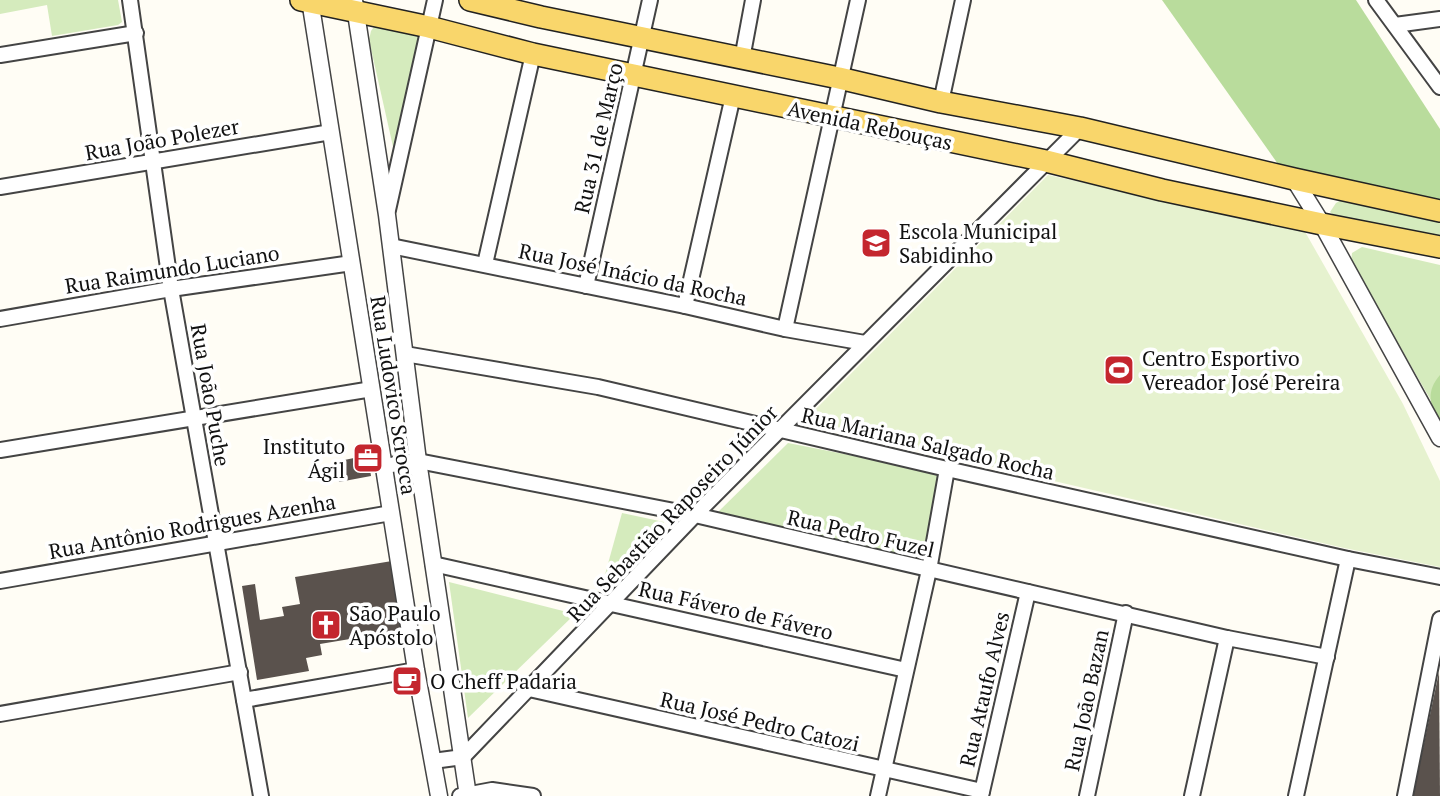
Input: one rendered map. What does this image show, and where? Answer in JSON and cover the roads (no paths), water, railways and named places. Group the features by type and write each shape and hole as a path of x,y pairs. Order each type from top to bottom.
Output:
{"main road":[{"name":"Avenida Rebouças","path":"470,0 543,8 643,38 941,102 1080,128 1440,211"},
{"name":"Avenida Rebouças","path":"307,1 355,6 533,54 1046,161 1322,225 1440,247"}],"street":[{"name":"Rua João Puche","path":"130,0 193,418 261,796"},
{"path":"387,215 435,0"},
{"name":"Rua 31 de Março","path":"586,286 650,0"},
{"path":"741,59 753,0"},
{"path":"785,329 858,0"},
{"path":"941,102 963,0"},
{"path":"1376,0 1440,88"},
{"name":"Rua Ludovico Scrocca","path":"307,1 331,132 416,670 439,796"},
{"name":"Rua Ludovico Scrocca","path":"355,6 387,215 418,461 463,757 465,796"},
{"path":"1395,25 1440,19"},
{"path":"0,55 135,33"},
{"path":"485,264 533,54"},
{"path":"685,306 733,96"},
{"name":"Rua Sebastião Raposeiro Júnior","path":"463,757 695,515 1080,128"},
{"name":"Rua João Polezer","path":"0,187 331,132"},
{"path":"1294,179 1440,438"},
{"name":"Rua José Inácio da Rocha","path":"391,246 785,329 866,343"},
{"name":"Rua Raimundo Luciano","path":"0,319 172,289 352,263"},
{"name":"Rua Mariana Salgado Rocha","path":"405,354 598,387 947,469 1348,559 1440,577"},
{"path":"0,450 372,389"},
{"name":"Rua Pedro Fuzel","path":"384,466 418,461 695,515 1227,638 1327,657"},
{"path":"878,796 929,570 947,469"},
{"name":"Rua Antônio Rodrigues Azenha","path":"0,581 391,513"},
{"path":"1296,796 1348,559"},
{"name":"Rua Fávero de Fávero","path":"433,564 906,670"},
{"name":"Rua Ataufo Alves","path":"982,794 1028,592"},
{"name":"Rua João Bazan","path":"1087,796 1126,613"},
{"path":"1405,796 1440,619"},
{"path":"1192,796 1227,638"},
{"path":"244,700 416,670"},
{"path":"0,714 240,672"},
{"name":"Rua José Pedro Catozi","path":"529,689 982,794"},
{"path":"433,761 463,757"},
{"path":"465,796 492,790 533,796"}],"place":[{"name":"Escola Municipal Sabidinho","path":"876,243"},
{"name":"Centro Esportivo Vereador José Pereira","path":"1119,370"},
{"name":"Instituto Ágil","path":"368,458"},
{"name":"São Paulo Apóstolo","path":"326,625"},
{"name":"O Cheff Padaria","path":"407,681"}]}
